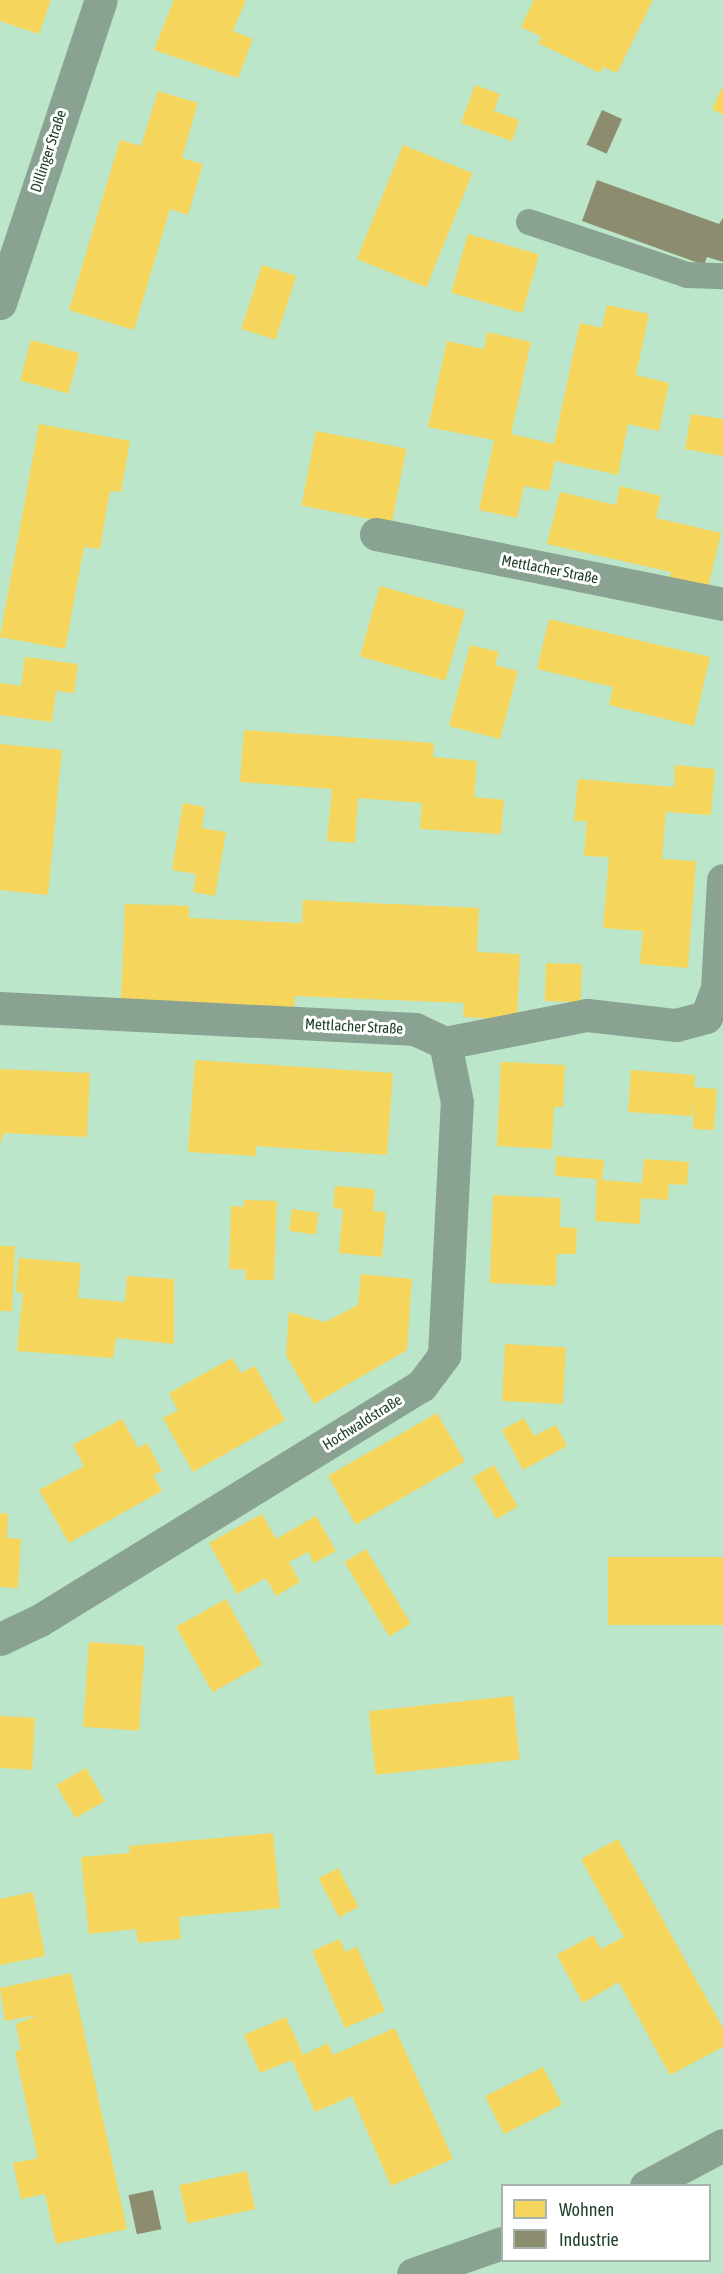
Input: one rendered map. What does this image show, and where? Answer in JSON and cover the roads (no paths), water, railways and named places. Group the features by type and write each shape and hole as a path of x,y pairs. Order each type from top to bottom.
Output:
{"street":[{"name":"Dillinger Straße","path":"0,303 101,0"},
{"name":"Mettlacher Straße","path":"376,534 723,604"},
{"path":"445,1043 587,1015 676,1024 706,1017 717,988 723,880"},
{"name":"Mettlacher Straße","path":"0,1008 415,1029 445,1043"},
{"name":"Hochwaldstraße","path":"0,1639 40,1620 421,1386 444,1355 457,1102 445,1043"},
{"path":"650,2184 723,2145"},
{"path":"413,2274 501,2243"}],"lane":[{"path":"529,222 687,275 723,276"}]}
